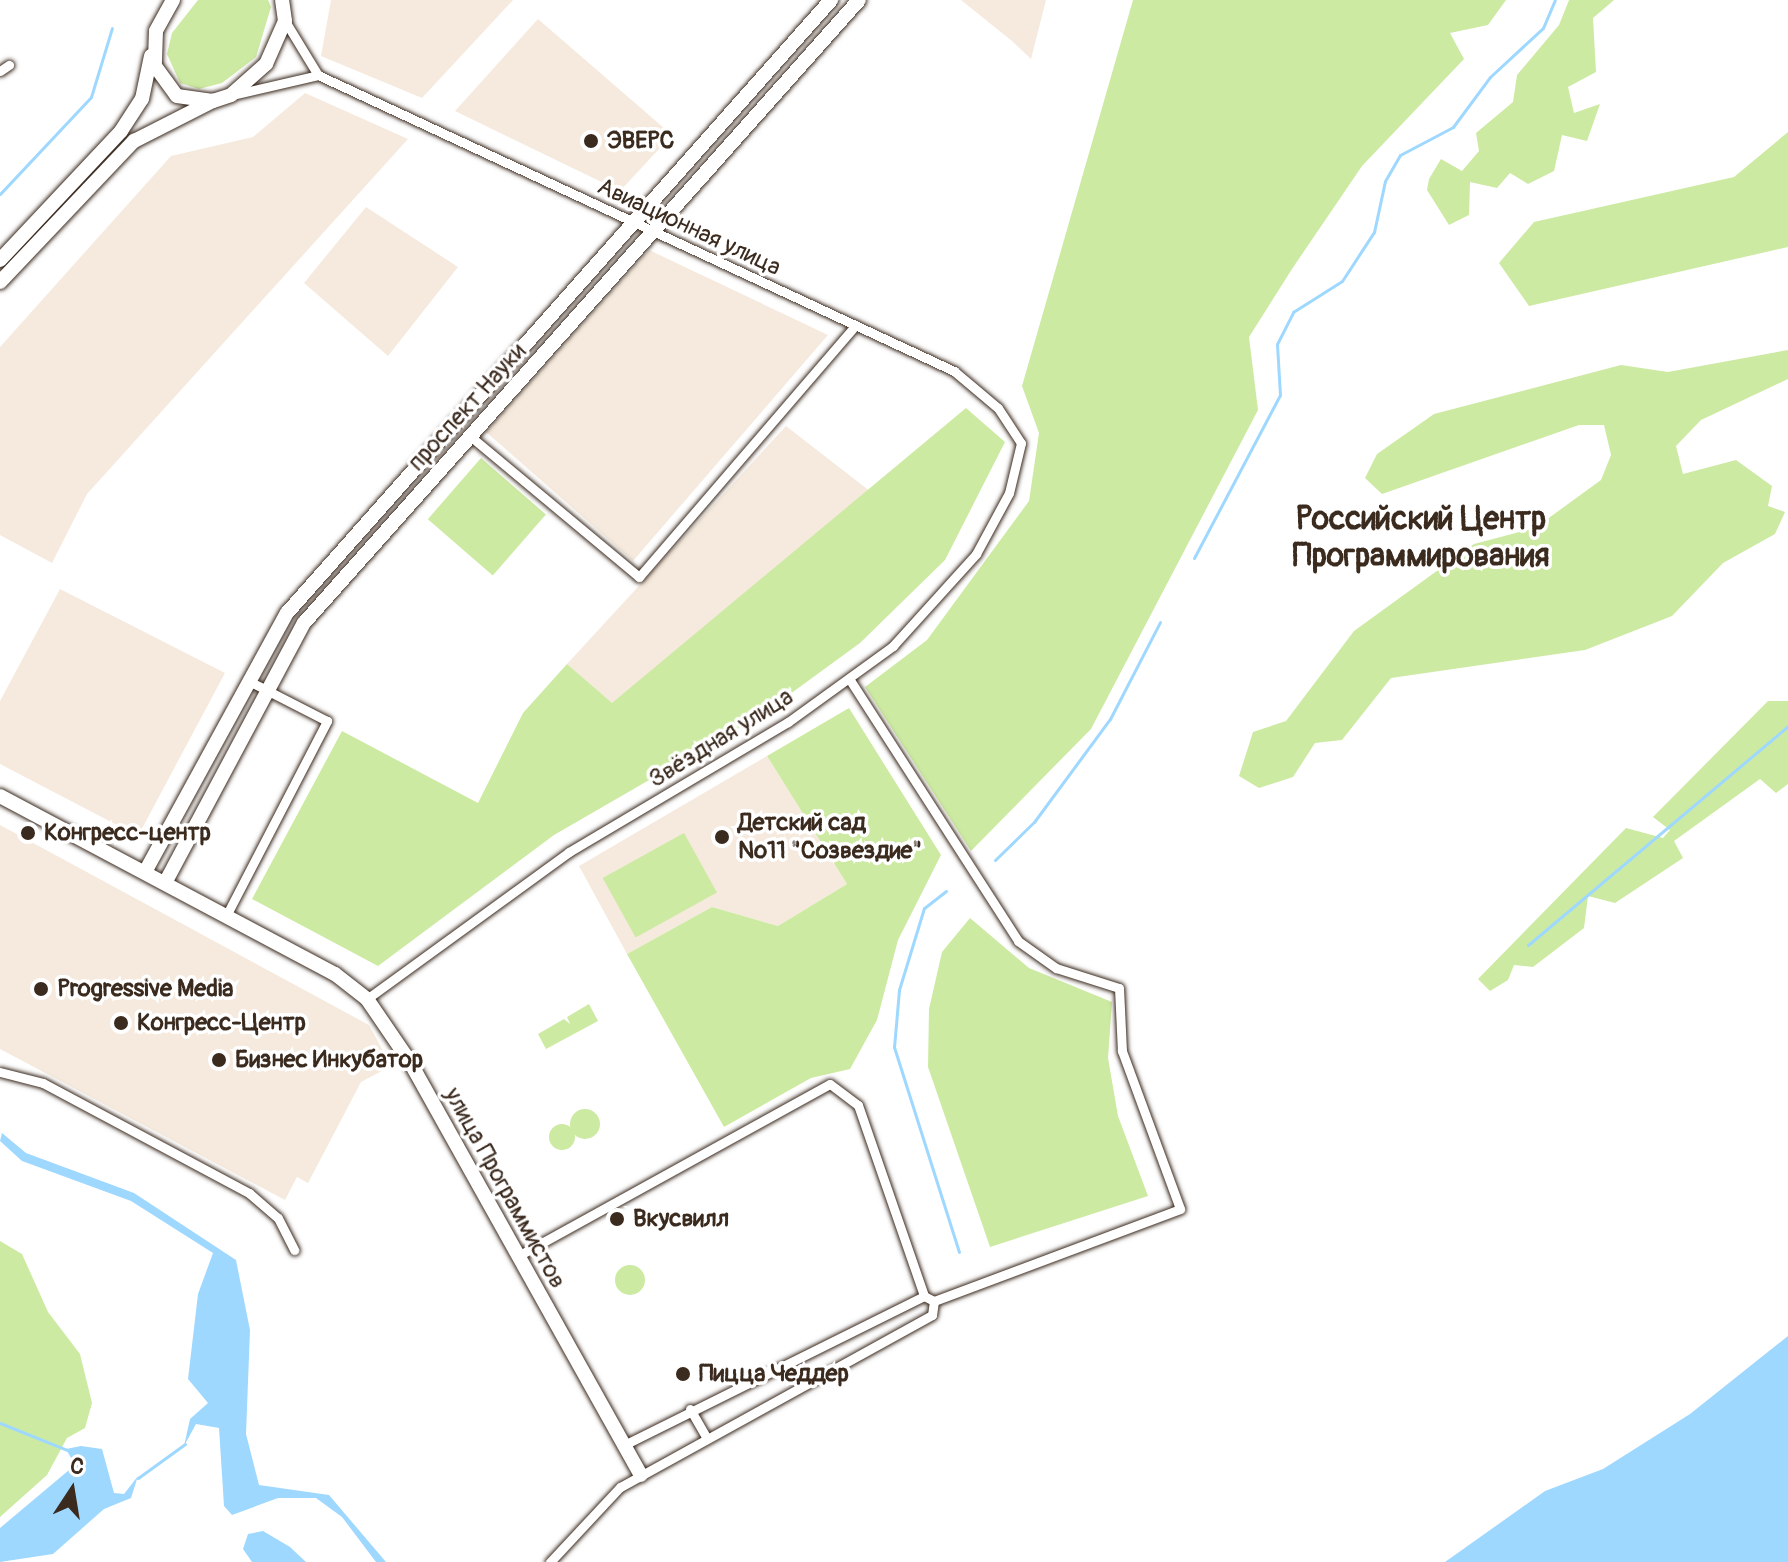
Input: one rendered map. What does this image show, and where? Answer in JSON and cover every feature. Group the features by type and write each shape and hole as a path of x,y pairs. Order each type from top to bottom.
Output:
{"street":[{"path":"0,260 121,131 142,99 153,48 173,0"},
{"name":"проспект Науки","path":"145,872 247,680 287,613 831,0"},
{"name":"проспект Науки","path":"165,883 304,623 859,0"},
{"path":"0,282 134,141 213,101 318,75 285,8"},
{"path":"231,95 266,64 285,8"},
{"path":"153,48 165,87 190,100 213,101"},
{"name":"Авиационная улица","path":"318,75 954,371 998,408 1021,443"},
{"path":"470,436 639,577 855,326"},
{"name":"Звёздная улица","path":"367,999 569,852 850,680 923,619 976,554 1009,493 1021,443"},
{"path":"226,916 327,721 247,680"},
{"path":"518,1256 830,1084 858,1105 924,1296 934,1301 1180,1209 1122,1051 1119,988 1056,968 1018,941 850,680"},
{"name":"улица Программистов","path":"0,796 335,974 367,999 518,1256 641,1475"},
{"path":"0,1072 43,1083 249,1193 278,1218 294,1250"},
{"path":"624,1445 690,1409 924,1296"},
{"path":"550,1562 620,1487 932,1315 934,1301"},
{"path":"690,1409 707,1439"}],"shaded area":[{"path":"331,0 513,0 422,98 321,56"},
{"path":"961,0 1046,0 1031,59 1012,41"},
{"path":"538,19 672,135 620,191 455,111"},
{"path":"305,93 408,139 87,494 52,563 0,535 0,347 171,156 253,137"},
{"path":"366,207 458,267 388,356 304,283"},
{"path":"649,250 828,335 633,561 486,432"},
{"path":"786,426 871,492 612,704 567,664"},
{"path":"60,589 225,673 138,836 0,764 0,701"},
{"name":"Детский сад №11 \"Созвездие\"","path":"767,756 847,884 778,926 712,907 627,954 579,866"},
{"path":"0,825 369,1025 391,1066 361,1082 308,1183 297,1177 285,1200 0,1049"}],"green space":[{"path":"198,0 268,0 271,7 256,57 222,83 199,89 180,83 167,54 172,33"},
{"path":"1133,0 1506,0 1488,25 1450,33 1464,59 1362,166 1249,337 1258,410 1091,729 971,851 865,687 927,640 1029,501 1039,433 1022,386"},
{"path":"1569,0 1614,0 1593,18 1596,72 1568,87 1574,113 1600,104 1587,141 1562,135 1554,171 1528,184 1510,173 1497,188 1470,182 1469,215 1449,225 1427,190 1429,179 1441,159 1462,171 1479,151 1476,133 1513,102 1517,75 1559,25"},
{"path":"1788,132 1788,247 1529,306 1499,263 1534,222 1734,177"},
{"path":"1788,350 1788,379 1701,420 1676,446 1683,474 1736,460 1772,486 1768,506 1785,512 1775,534 1723,563 1672,616 1585,650 1391,678 1342,740 1315,743 1293,777 1259,788 1239,776 1253,732 1286,721 1354,631 1474,544 1535,528 1601,480 1611,455 1604,425 1579,425 1382,494 1365,478 1377,454 1434,414 1621,365 1668,372"},
{"path":"966,408 1005,442 945,560 860,643 760,716 554,835 378,966 252,899 342,731 478,803 523,713 567,664 612,703"},
{"path":"481,458 546,514 493,576 428,519"},
{"path":"1768,701 1788,701 1788,784 1776,793 1760,779 1674,841 1683,858 1615,903 1588,896 1584,928 1533,967 1514,965 1508,980 1490,991 1478,979 1626,828 1663,838 1670,830 1653,817"},
{"path":"849,708 941,855 898,940 877,1020 850,1069 811,1078 724,1127 627,954 712,907 778,926 847,884 767,756"},
{"path":"684,833 717,892 636,938 603,878"},
{"path":"970,918 1029,968 1112,1002 1108,1058 1118,1116 1148,1196 990,1247 928,1067 929,1009 942,952"},
{"path":"589,1004 598,1021 546,1049 538,1034 564,1019 570,1024 567,1017"},
{"path":"585,1109 596,1113 600,1124 596,1135 585,1139 574,1135 570,1124 574,1113"},
{"path":"562,1124 571,1128 575,1137 571,1146 562,1150 553,1146 549,1137 553,1128"},
{"path":"0,1241 22,1254 48,1312 80,1354 92,1403 85,1428 67,1438 47,1475 0,1517"},
{"path":"630,1265 641,1269 645,1280 641,1291 630,1295 619,1291 615,1280 619,1269"}],"water":[{"path":"2,1133 26,1153 134,1193 236,1260 250,1330 246,1434 259,1485 329,1495 386,1562 376,1562 342,1517 316,1498 278,1498 232,1515 224,1506 219,1428 196,1424 184,1446 190,1419 208,1403 188,1379 198,1294 213,1253 131,1201 22,1161 0,1141"},
{"path":"1788,1336 1788,1562 1445,1562 1545,1491 1603,1469 1690,1414"},
{"path":"81,1446 102,1449 114,1493 124,1494 138,1476 131,1498 104,1509 53,1554 0,1562 0,1528 75,1465 66,1449"},
{"path":"263,1531 290,1547 306,1562 252,1562 243,1549 248,1534"}],"waterway":[{"path":"1194,558 1280,395 1277,344 1293,312 1342,281 1374,232 1385,181 1400,155 1453,127 1490,77 1543,28 1555,0"},
{"path":"0,194 91,97 112,28"},
{"path":"995,860 1034,822 1110,719 1160,622"},
{"path":"1528,945 1788,726"},
{"path":"946,891 924,908 899,990 894,1047 959,1252"},
{"path":"0,1423 67,1450"},
{"path":"138,1478 185,1444"}],"place":[{"name":"ЭВЕРС","path":"591,141"},
{"name":"Конгресс-центр","path":"28,833"},
{"name":"Детский сад №11 \"Созвездие\"","path":"722,837"},
{"name":"Progressive Media","path":"41,989"},
{"name":"Конгресс-Центр","path":"121,1023"},
{"name":"Бизнес Инкубатор","path":"219,1060"},
{"name":"Вкусвилл","path":"617,1219"},
{"name":"Пицца Чеддер","path":"683,1374"}],"district":[{"name":"Российский Центр Программирования","path":"1421,538"}]}
